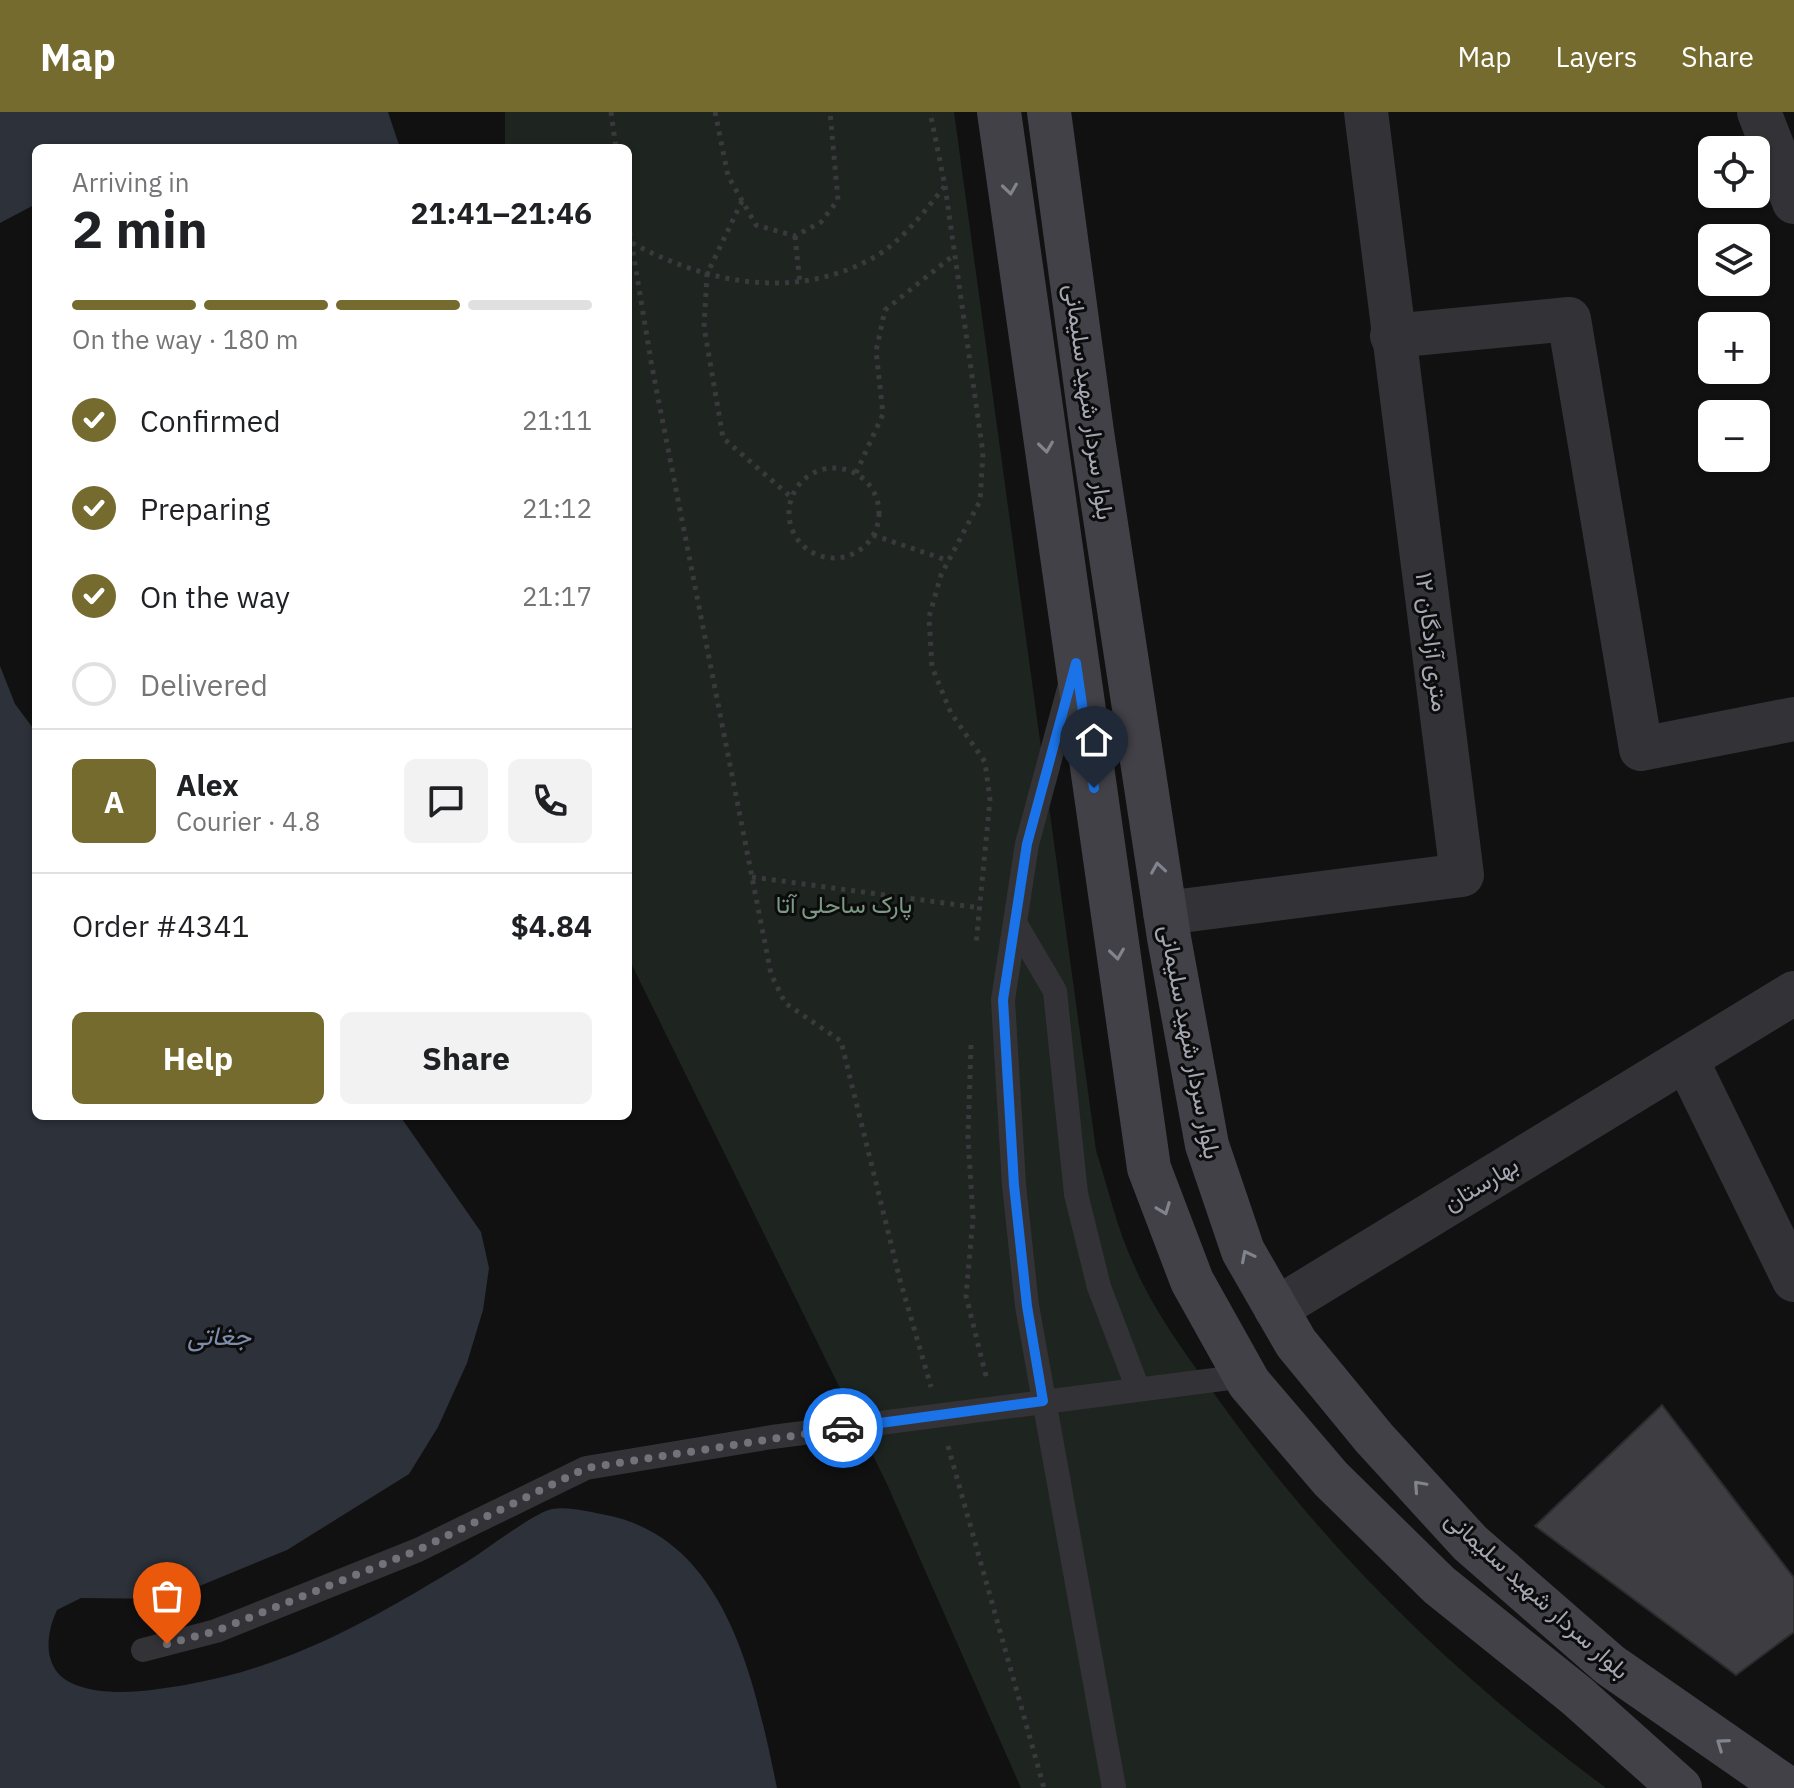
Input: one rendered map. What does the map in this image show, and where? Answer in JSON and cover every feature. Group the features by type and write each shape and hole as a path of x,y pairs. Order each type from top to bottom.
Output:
{"main road":[{"name":"بلوار سردار شهید سلیمانی","path":"999,112 1149,1168 1192,1281 1245,1376 1331,1479 1439,1585 1577,1696 1680,1788"},
{"name":"بلوار سردار شهید سلیمانی","path":"1049,112 1094,448 1165,913 1207,1145 1243,1251 1296,1343 1374,1438 1470,1543 1610,1665 1780,1786"}],"street":[{"name":"۱۲ متری آزادگان","path":"1165,913 1462,875 1366,112"},
{"path":"1759,112 1794,202"},
{"path":"1392,336 1569,319 1641,749 1794,719"},
{"name":"بهارستان","path":"1276,1309 1794,993"},
{"path":"1686,1059 1794,1280"}],"lane":[{"path":"1076,663 1027,844 1003,1000 1013,1169 1027,1306 1114,1788"},
{"path":"1015,923 1055,991 1076,1194 1099,1287 1138,1389"},
{"path":"143,1650 216,1631 418,1550 586,1468 772,1437 1245,1376"}],"path":[{"path":"611,112 615,144"},
{"path":"715,112 728,176 756,225 795,236 821,222 838,200 830,112"},
{"path":"930,112 956,253 983,453 980,501 949,561 929,617 932,667 951,713 985,762 990,800 976,953"},
{"path":"632,243 670,264 707,274 800,284 872,258 912,226 945,186"},
{"path":"742,201 707,274 704,327 723,438 791,497"},
{"path":"795,236 800,284"},
{"path":"632,243 652,367 771,974 785,1003 841,1041 900,1280 1044,1788"},
{"path":"856,473 883,414 876,351 885,310 956,253"},
{"path":"826,468 856,473 875,494 878,522 865,546 839,558 810,551 791,527 788,512 791,497 811,473 826,468"},
{"path":"873,535 949,561"},
{"path":"752,877 979,907"},
{"path":"971,1042 968,1137 973,1218 966,1296 994,1408"}],"green space":[{"name":"پارک ساحلی آتا","path":"505,112 954,112 1096,1150 1128,1251 1161,1317 1184,1351 1303,1509 1396,1609 1446,1656 1550,1745 1606,1788 1021,1788 887,1484 632,965 632,144 505,144"}],"water":[{"path":"0,112 388,112 399,144 32,144 32,206 0,223"},
{"name":"جغاتی","path":"0,666 15,704 32,727 32,1120 403,1120 481,1232 489,1268 483,1310 467,1363 438,1427 409,1474 287,1550 168,1599 81,1598 57,1610 50,1632 49,1654 57,1672 76,1685 89,1689 133,1692 190,1684 264,1665 333,1637 399,1602 544,1512 558,1508 579,1510 606,1515 647,1529 681,1553 708,1585 729,1622 745,1662 777,1788 0,1788"}],"building":[{"path":"1662,1405 1794,1578 1794,1632 1736,1675 1535,1526"}],"way so far":[{"path":"167,1644 216,1631 418,1550 586,1468 843,1428"}],"route":[{"path":"843,1428 1043,1401 1027,1306 1014,1185 1003,1000 1027,844 1076,663 1094,788"}]}
